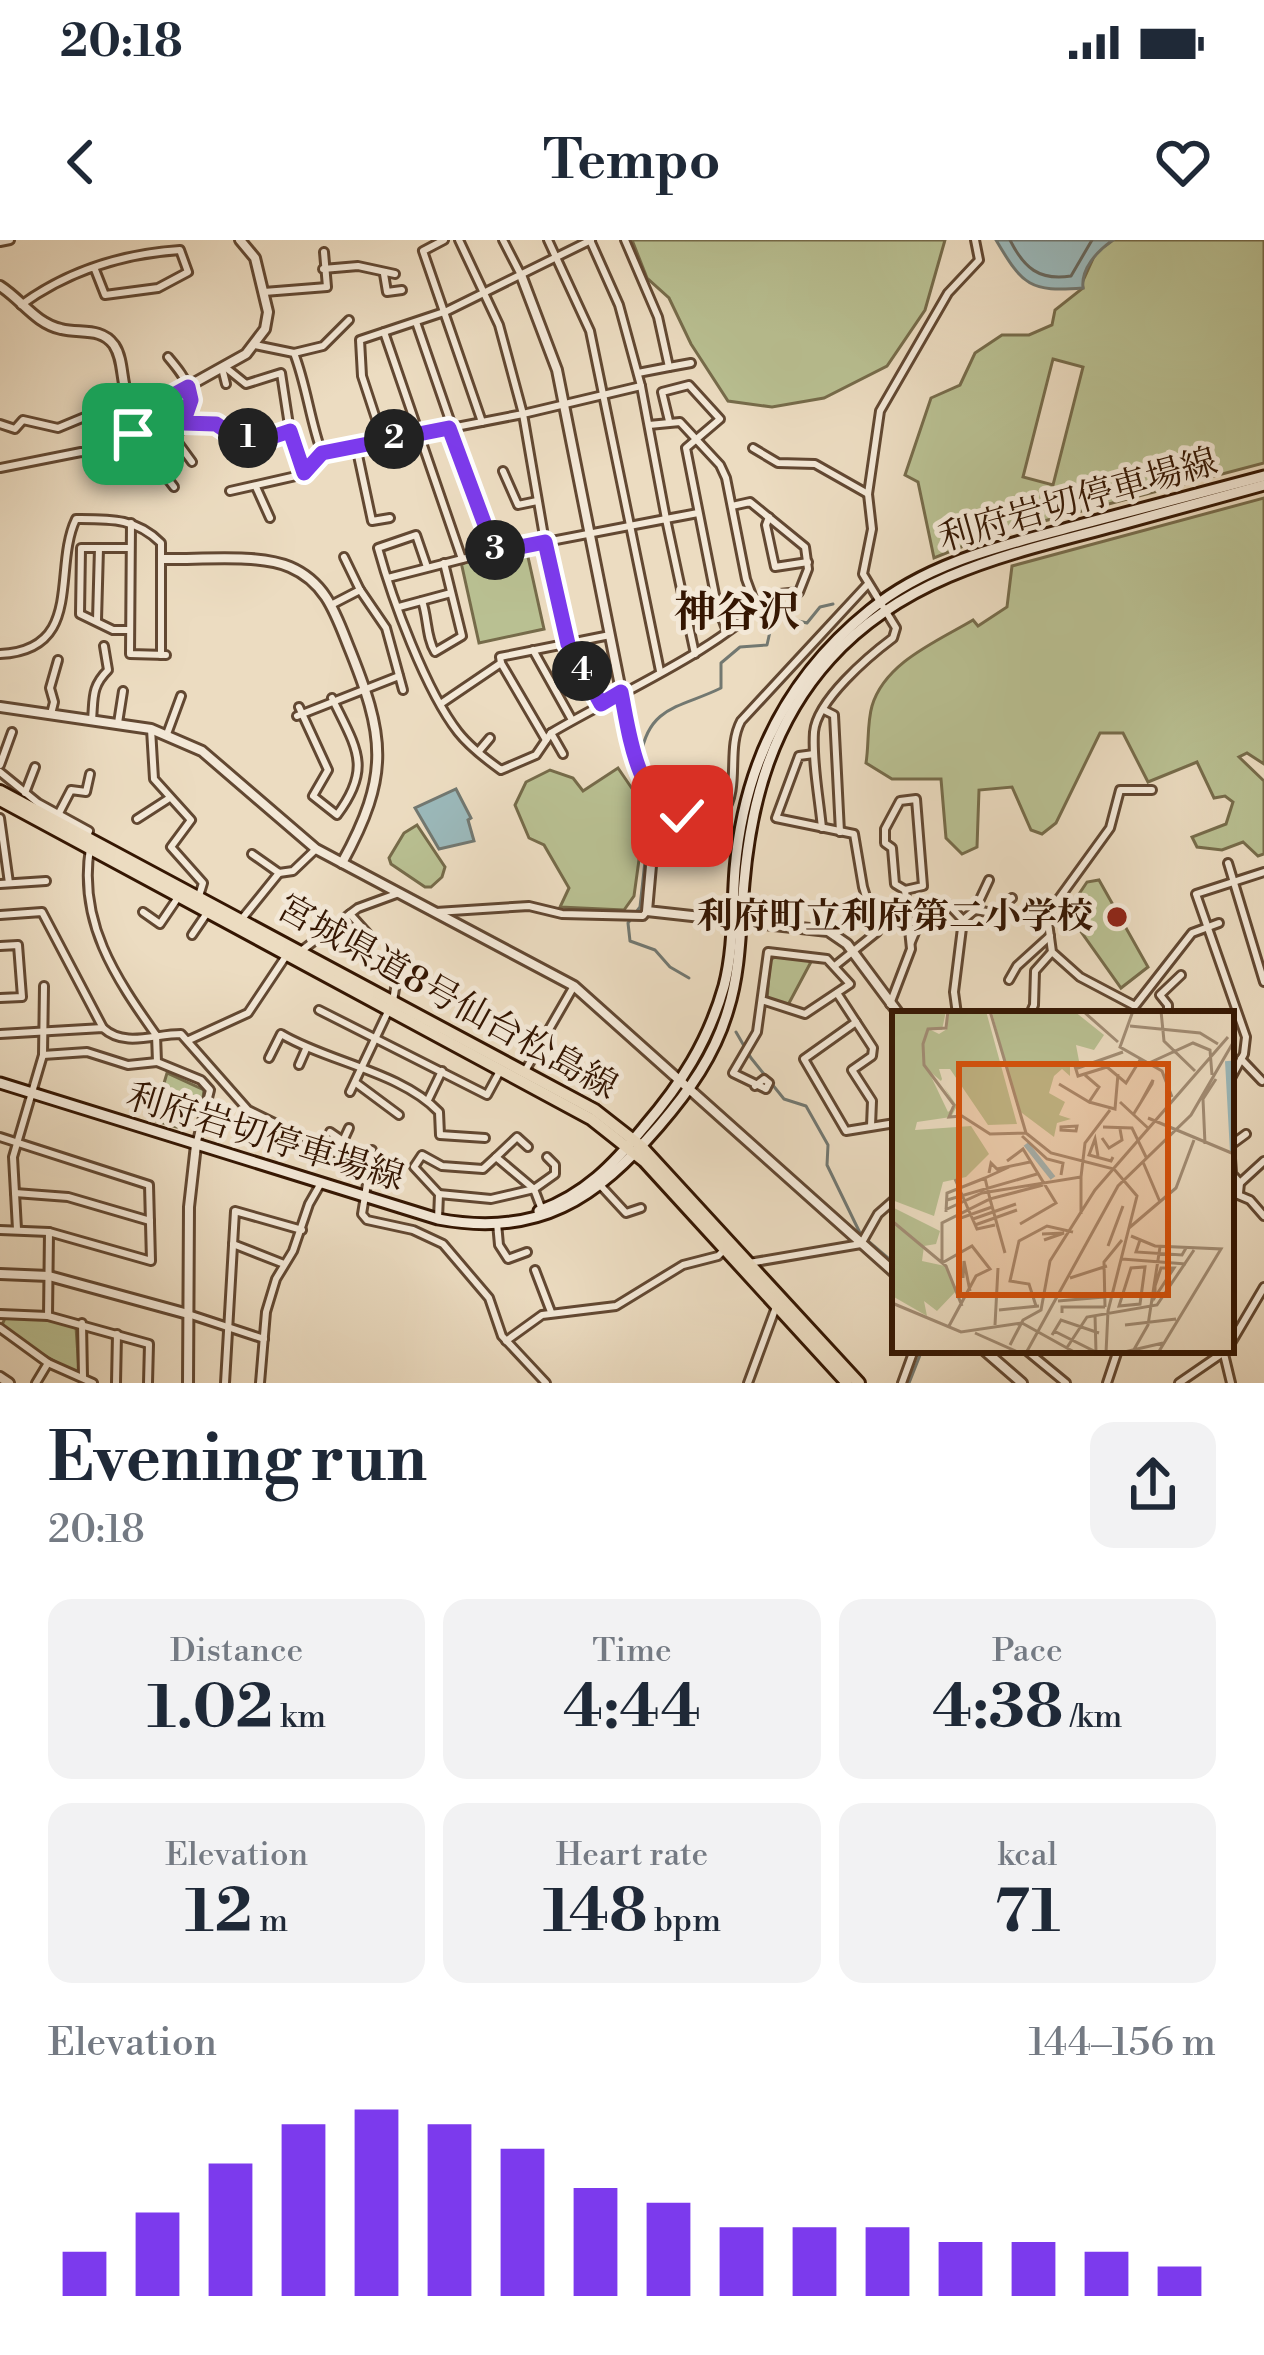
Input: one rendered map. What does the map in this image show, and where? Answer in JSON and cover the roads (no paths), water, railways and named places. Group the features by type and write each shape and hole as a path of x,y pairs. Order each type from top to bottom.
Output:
{"main road":[{"name":"利府岩切停車場線","path":"0,1083 438,1219 526,1221 568,1207 601,1186 687,1085 728,969 743,811 765,742 822,653 920,576 969,556 1264,476"},
{"name":"利府岩切停車場線","path":"882,606 986,561 1264,485"},
{"name":"宮城県道8号仙台松島線","path":"1,782 87,844 392,1005 635,1146 847,1383"},
{"name":"宮城県道8号仙台松島線","path":"87,844 199,897 294,952"},
{"name":"宮城県道8号仙台松島線","path":"392,1005 595,1110 635,1146 859,1383"},
{"name":"利府岩切停車場線","path":"517,1220 590,1185 635,1146"}],"street":[{"path":"0,242 10,240"},
{"path":"142,412 224,368 255,345 265,329 268,312 254,258 240,240"},
{"path":"444,240 423,251 482,422"},
{"path":"459,240 510,356 568,644 601,704"},
{"path":"436,912 529,906 562,914 643,916 656,831 654,798 635,754 621,692 565,406 545,332 503,240"},
{"path":"548,240 590,331 660,670"},
{"path":"383,441 362,376 359,341 447,311 591,240 619,305 638,374 695,654"},
{"path":"625,240 658,317 669,367"},
{"path":"822,828 814,727 844,682 893,638 896,628 863,574 872,530 868,494 880,411 948,293 980,260 975,240"},
{"path":"21,305 55,283 94,267 129,254 180,250 188,272 158,288 105,295 94,267"},
{"path":"262,292 327,286 324,252"},
{"path":"322,269 358,266 395,274"},
{"path":"384,274 387,292 401,290"},
{"path":"0,286 53,327 93,332 116,349 128,399 142,412 148,453 174,487"},
{"path":"255,345 294,353 322,346 350,320"},
{"path":"416,322 495,552"},
{"path":"384,332 462,559"},
{"path":"294,353 322,453"},
{"path":"168,358 188,387 191,400 176,440 192,462"},
{"path":"638,374 692,363"},
{"path":"224,368 226,384"},
{"path":"224,368 246,384 281,374 290,431 304,473"},
{"path":"668,421 662,392 689,385 720,419 686,448 717,605 726,629"},
{"path":"230,491 304,473 322,453 565,406 641,386"},
{"path":"0,424 14,428 23,420 34,420 58,428 87,416 128,433 143,428"},
{"path":"649,424 680,422 720,465 757,609"},
{"path":"183,423 216,424 238,439 269,438 290,431"},
{"path":"356,446 372,521 390,518"},
{"path":"0,468 81,452 116,454 122,448 148,453"},
{"path":"753,448 778,463 815,464 868,494"},
{"path":"503,471 518,505 539,501"},
{"path":"256,487 270,518"},
{"path":"427,567 418,536 383,544 377,550 458,733 501,770 536,755 548,737 572,720 695,654 770,595 799,592 808,562 805,547 750,502 732,506"},
{"path":"388,578 698,513"},
{"path":"769,517 766,525 775,566 808,562"},
{"path":"0,654 31,648 59,621 76,519 117,519 131,523 145,527 161,543 164,655 130,654 131,523"},
{"path":"97,620 99,548"},
{"path":"130,548 81,549 80,614 112,630 130,630"},
{"path":"344,557 386,628 404,690"},
{"path":"162,560 282,564 309,578 332,605 377,725 378,766 364,819 343,863"},
{"path":"422,601 430,625 428,640 436,652 462,636 443,563"},
{"path":"654,798 682,816 719,816 727,810 734,737 741,721 867,585"},
{"path":"332,605 360,590"},
{"path":"399,607 451,593"},
{"path":"562,754 500,656 610,635"},
{"path":"92,721 96,682 108,670 104,646"},
{"path":"533,650 572,720"},
{"path":"51,714 50,688 58,660"},
{"path":"442,703 501,663"},
{"path":"333,699 360,769 356,788 337,815 313,796 328,770 299,712 333,699 367,690 400,675"},
{"path":"118,724 123,691"},
{"path":"167,734 181,696"},
{"path":"0,707 151,729 202,751 316,849 574,986 892,1270"},
{"path":"824,710 834,716 840,832"},
{"path":"151,729 154,778 191,820 172,847 203,883 199,897"},
{"path":"11,732 1,782 89,832 87,902 114,975 156,1035 157,1062"},
{"path":"479,751 490,738"},
{"path":"815,754 799,756 776,818 854,834 877,932 836,965"},
{"path":"25,793 35,767"},
{"path":"58,815 71,790 86,792 90,774"},
{"path":"1153,790 1120,790 1110,828 1047,914 1052,952 1080,977 1135,1006 1192,933 1219,923"},
{"path":"137,820 168,799"},
{"path":"916,799 922,886 905,890 895,884 885,829 900,801 916,799"},
{"path":"0,818 4,884 46,881"},
{"path":"252,854 279,873 293,871 316,849"},
{"path":"1228,863 1264,982"},
{"path":"1234,1073 1246,1036 1196,894 1264,872"},
{"path":"242,920 279,873"},
{"path":"957,1011 954,992 963,920 975,910 989,880"},
{"path":"890,1004 909,960 905,890"},
{"path":"189,1040 248,1013 294,952 350,914 399,893"},
{"path":"143,912 160,924 179,896"},
{"path":"975,910 992,913 1012,898"},
{"path":"910,943 925,911 937,905 950,905 963,920"},
{"path":"192,935 208,911"},
{"path":"647,911 820,928 836,934 896,1011"},
{"path":"0,915 42,912 113,1037 141,1040 181,1034 248,1110 363,1166 369,1172 361,1207 367,1220 413,1230 452,1252 489,1298 497,1329 546,1383"},
{"path":"350,914 368,934"},
{"path":"1009,980 1017,966 1050,936"},
{"path":"0,946 18,945 22,997 0,998"},
{"path":"755,1086 733,1073 758,1032 762,1000 768,952 827,959 850,984 805,1014 762,1000"},
{"path":"1030,1011 1035,971 1052,952"},
{"path":"350,1092 392,1005 398,970"},
{"path":"1168,1011 1160,995 1181,974"},
{"path":"17,1228 13,1157 43,1055 44,986"},
{"path":"524,1071 574,986"},
{"path":"837,993 873,1048 872,1056 852,1070 872,1101 871,1126"},
{"path":"319,1010 487,1095 501,1068"},
{"path":"856,1022 804,1059 846,1131 892,1123"},
{"path":"0,1034 104,1028"},
{"path":"268,1058 280,1034 428,1101 440,1112 440,1135 485,1138"},
{"path":"299,1065 306,1048"},
{"path":"43,1055 87,1052 128,1065 157,1062 201,1080 210,1090 196,1144 189,1207 188,1383"},
{"path":"1234,1059 1262,1081"},
{"path":"428,1101 442,1071"},
{"path":"356,1083 399,1115"},
{"path":"344,1158 343,1141 350,1128"},
{"path":"330,1132 343,1141"},
{"path":"1234,1143 1246,1134"},
{"path":"0,1137 149,1184 151,1261 49,1232 0,1230"},
{"path":"527,1147 517,1137 483,1169 442,1166 422,1155 414,1168 439,1194 491,1199 534,1189 555,1174 547,1157"},
{"path":"363,1166 371,1150"},
{"path":"496,1157 534,1189 542,1210"},
{"path":"1264,1161 1235,1192 1264,1216"},
{"path":"1234,1176 1240,1183"},
{"path":"260,1383 271,1296 321,1184"},
{"path":"601,1186 629,1215 640,1208"},
{"path":"14,1193 68,1197 150,1221"},
{"path":"438,1219 439,1194"},
{"path":"864,1240 878,1214 892,1202"},
{"path":"225,1383 235,1211 302,1230"},
{"path":"496,1222 499,1245 508,1259 527,1252"},
{"path":"48,1316 49,1232"},
{"path":"748,1263 864,1240"},
{"path":"233,1244 284,1264"},
{"path":"506,1341 551,1312 575,1314 616,1306 683,1265 724,1250"},
{"path":"535,1270 551,1312"},
{"path":"0,1274 49,1276 264,1339"},
{"path":"1234,1337 1264,1287"},
{"path":"748,1383 776,1306"},
{"path":"0,1314 48,1316 149,1344 148,1383"},
{"path":"82,1323 83,1377"},
{"path":"0,1328 48,1363 93,1383"},
{"path":"116,1383 117,1334"},
{"path":"902,1383 913,1353"},
{"path":"987,1353 1022,1383"},
{"path":"1030,1353 1066,1383"},
{"path":"1107,1383 1117,1353"},
{"path":"1179,1383 1220,1353"},
{"path":"1227,1353 1231,1383"},
{"path":"36,1383 48,1363"},
{"path":"0,1377 9,1383"}],"water":[{"path":"996,240 1113,240 1091,261 1083,288 1051,289 1021,276"},
{"path":"456,789 471,818 474,841 439,849 415,808"}],"waterway":[{"path":"641,755 660,717 721,688 721,663 740,647 767,645 771,627 781,617 807,623 820,607 833,604"},
{"path":"636,778 647,799 649,825 640,907 628,923 630,941 655,950 689,978"},
{"path":"736,1032 784,1099 806,1106 828,1145 827,1165 861,1235 892,1261"},
{"path":"909,1383 921,1353"}],"place":[{"name":"利府町立利府第二小学校","path":"1117,917"}],"district":[{"name":"神谷沢","path":"737,613"}]}
